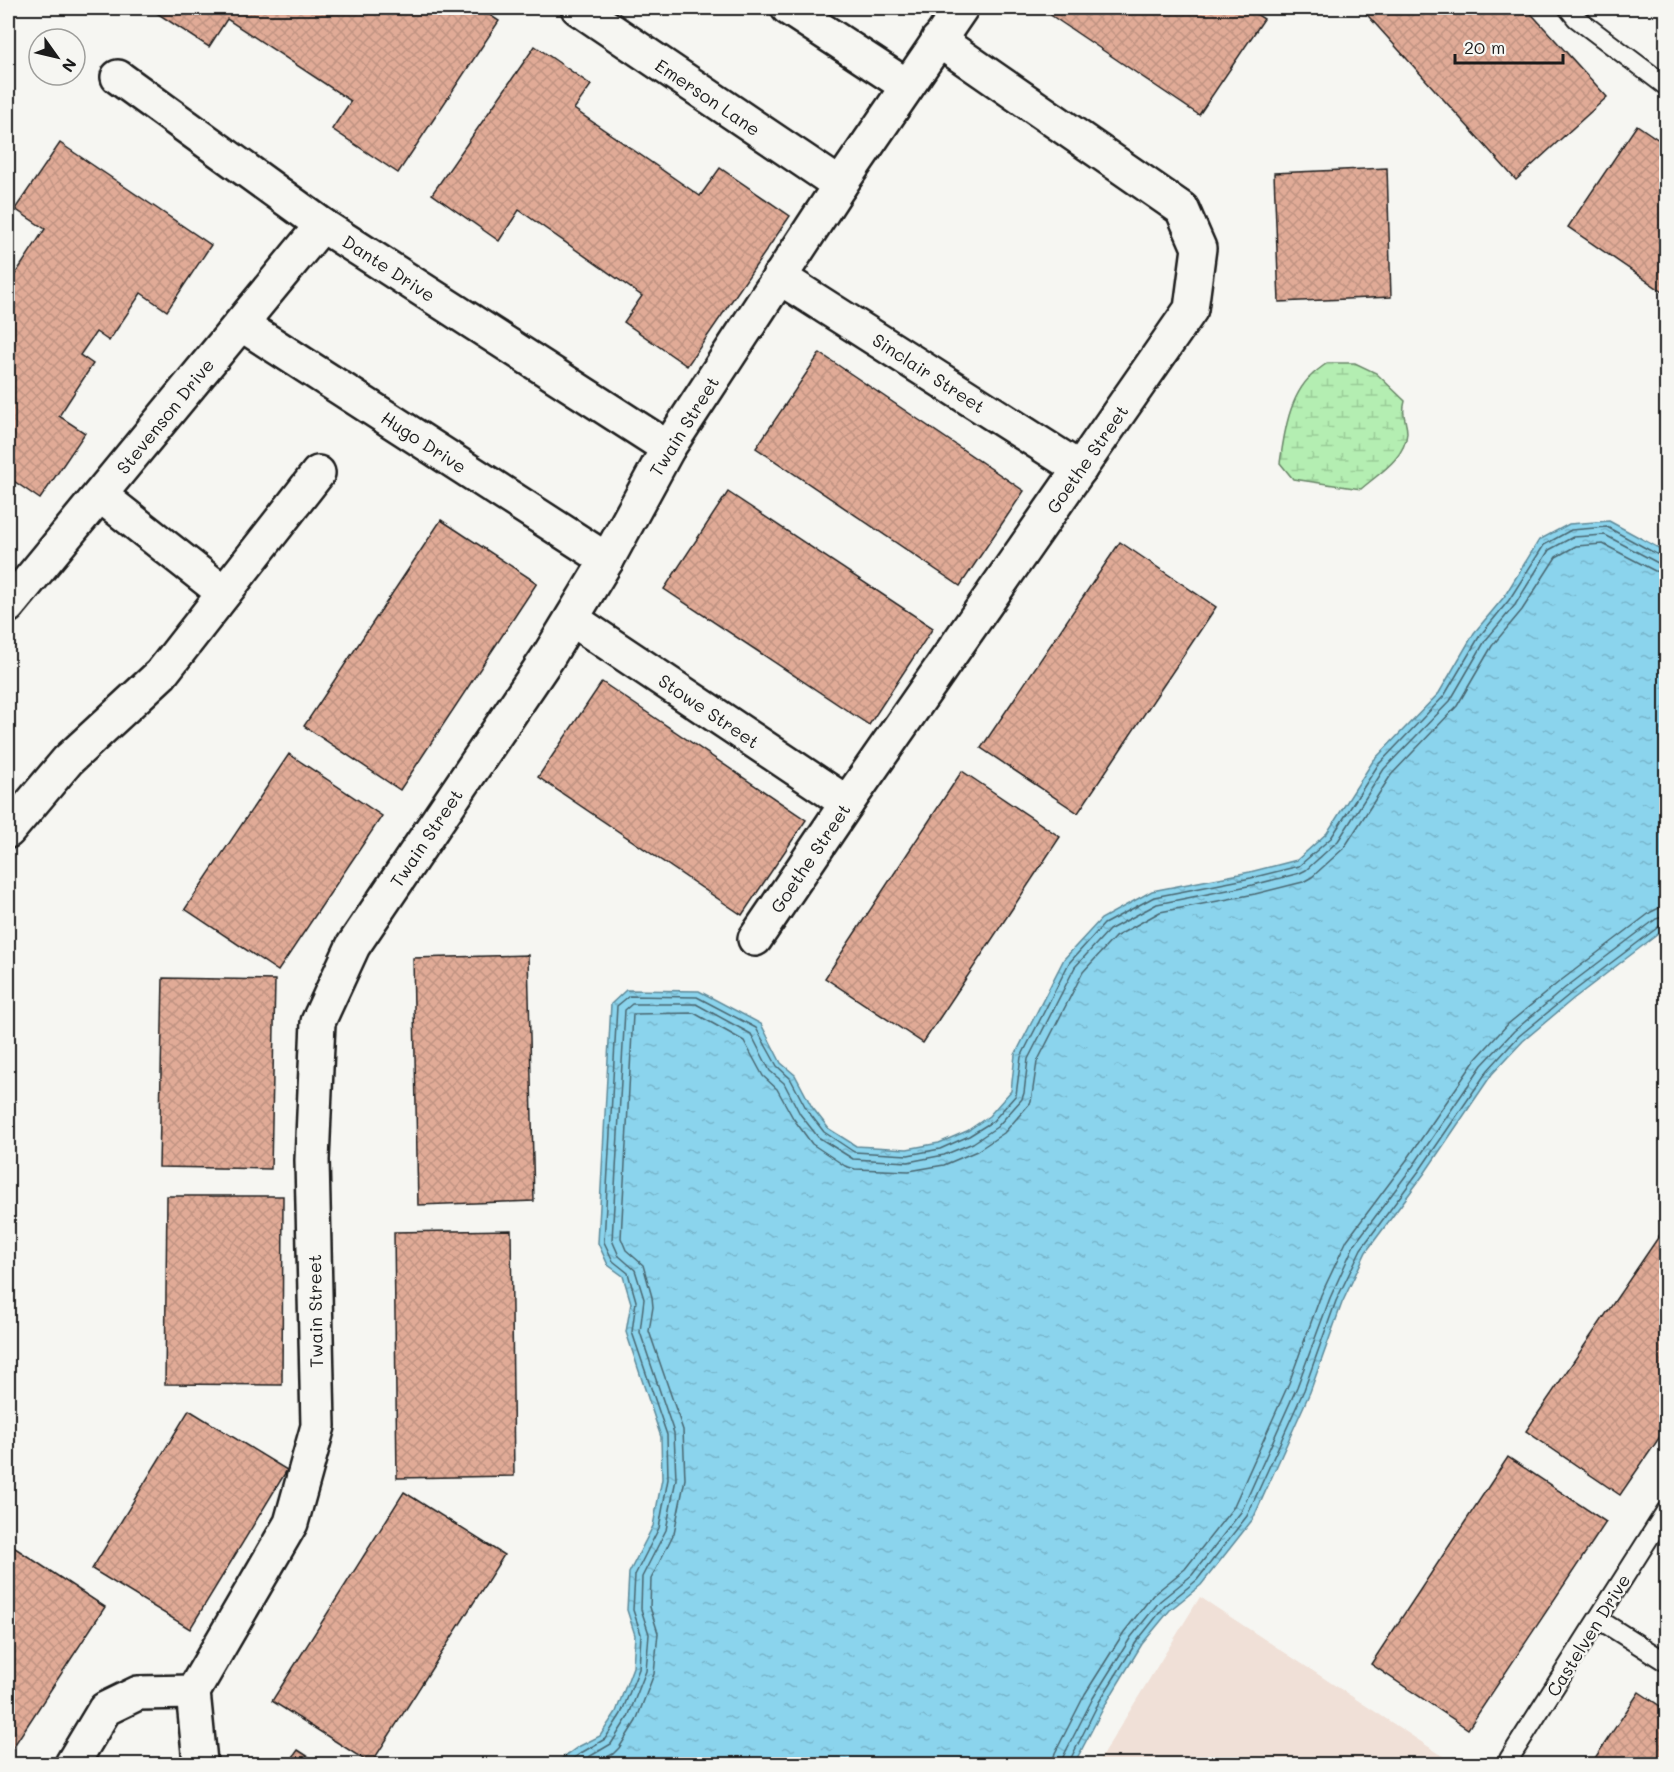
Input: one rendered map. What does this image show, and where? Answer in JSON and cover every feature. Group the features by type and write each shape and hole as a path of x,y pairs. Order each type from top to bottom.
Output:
{"street":[{"name":"Emerson Lane","path":"578,8 840,185"},
{"path":"788,8 907,86"},
{"name":"Twain Street","path":"193,1692 291,1523 318,1426 312,1160 318,1022 353,946 548,657 607,561 668,448 840,185 961,8"},
{"name":"Goethe Street","path":"755,939 1191,309 1199,248 1182,209 939,40"},
{"name":"Dante Drive","path":"118,77 322,225 668,448"},
{"name":"Stevenson Drive","path":"8,606 322,225"},
{"name":"Sinclair Street","path":"779,277 1080,469"},
{"name":"Hugo Drive","path":"241,324 607,561"},
{"path":"8,831 68,760 161,674 318,472"},
{"path":"100,495 224,593"},
{"name":"Stowe Street","path":"572,619 847,804"},
{"path":"72,1764 105,1709 138,1693 193,1692 199,1764"}],"lane":[{"path":"1568,8 1575,18 1666,86"},
{"name":"Castelven Drive","path":"1509,1759 1666,1511"},
{"path":"1598,1619 1666,1662"}],"shaded area":[{"path":"1200,1597 1455,1764 1097,1764"}],"green space":[{"path":"1327,363 1355,363 1376,373 1405,401 1407,433 1401,451 1390,465 1361,489 1293,479 1280,463 1283,440 1293,404 1304,384"}],"water":[{"path":"1609,521 1666,552 1666,928 1573,999 1523,1041 1492,1074 1424,1174 1366,1252 1342,1303 1310,1392 1253,1519 1201,1585 1170,1610 1142,1644 1105,1705 1074,1764 554,1764 578,1747 600,1736 616,1712 633,1667 635,1635 627,1610 629,1573 653,1526 662,1479 661,1437 626,1332 631,1303 623,1276 608,1265 598,1243 611,1004 626,990 699,991 761,1024 781,1063 795,1075 812,1107 829,1129 856,1146 907,1149 939,1143 967,1131 989,1116 1011,1091 1015,1055 1064,959 1101,919 1152,891 1250,872 1297,860 1327,833 1373,761 1439,693 1474,633 1504,597 1539,540 1569,524"}],"building":[{"path":"149,8 479,8 499,21 398,173 332,129 351,101 227,19 209,47"},
{"path":"1045,8 1247,8 1264,19 1199,115 1043,10"},
{"path":"1361,8 1526,8 1607,97 1516,180"},
{"path":"535,46 591,85 574,109 700,196 720,168 790,216 687,366 624,322 642,296 519,210 499,241 432,194"},
{"path":"1637,125 1666,145 1666,294 1568,227"},
{"path":"60,143 211,245 167,311 141,293 109,341 96,332 80,355 93,364 59,416 85,433 40,499 8,477 8,285 45,229 15,209"},
{"path":"1387,168 1391,297 1279,302 1274,173"},
{"path":"820,353 1024,491 960,586 756,448"},
{"path":"728,492 933,628 869,725 664,589"},
{"path":"441,520 537,583 400,790 304,726"},
{"path":"1120,542 1216,607 1078,813 981,748"},
{"path":"602,682 806,820 742,915 538,777"},
{"path":"289,754 382,816 278,971 185,909"},
{"path":"962,771 1060,837 923,1043 825,978"},
{"path":"528,955 534,1201 418,1205 413,958"},
{"path":"163,978 275,980 271,1169 159,1167"},
{"path":"167,1196 283,1196 282,1385 165,1384"},
{"path":"1666,1226 1666,1428 1620,1495 1526,1431"},
{"path":"511,1230 514,1476 397,1478 394,1232"},
{"path":"189,1410 287,1470 190,1629 92,1569"},
{"path":"1508,1457 1606,1522 1468,1729 1371,1664"},
{"path":"404,1492 504,1555 371,1764 272,1701"},
{"path":"9,1544 105,1607 8,1755 8,1546"},
{"path":"1639,1692 1666,1710 1666,1764 1591,1764"},
{"path":"298,1750 320,1764 288,1764"}]}
